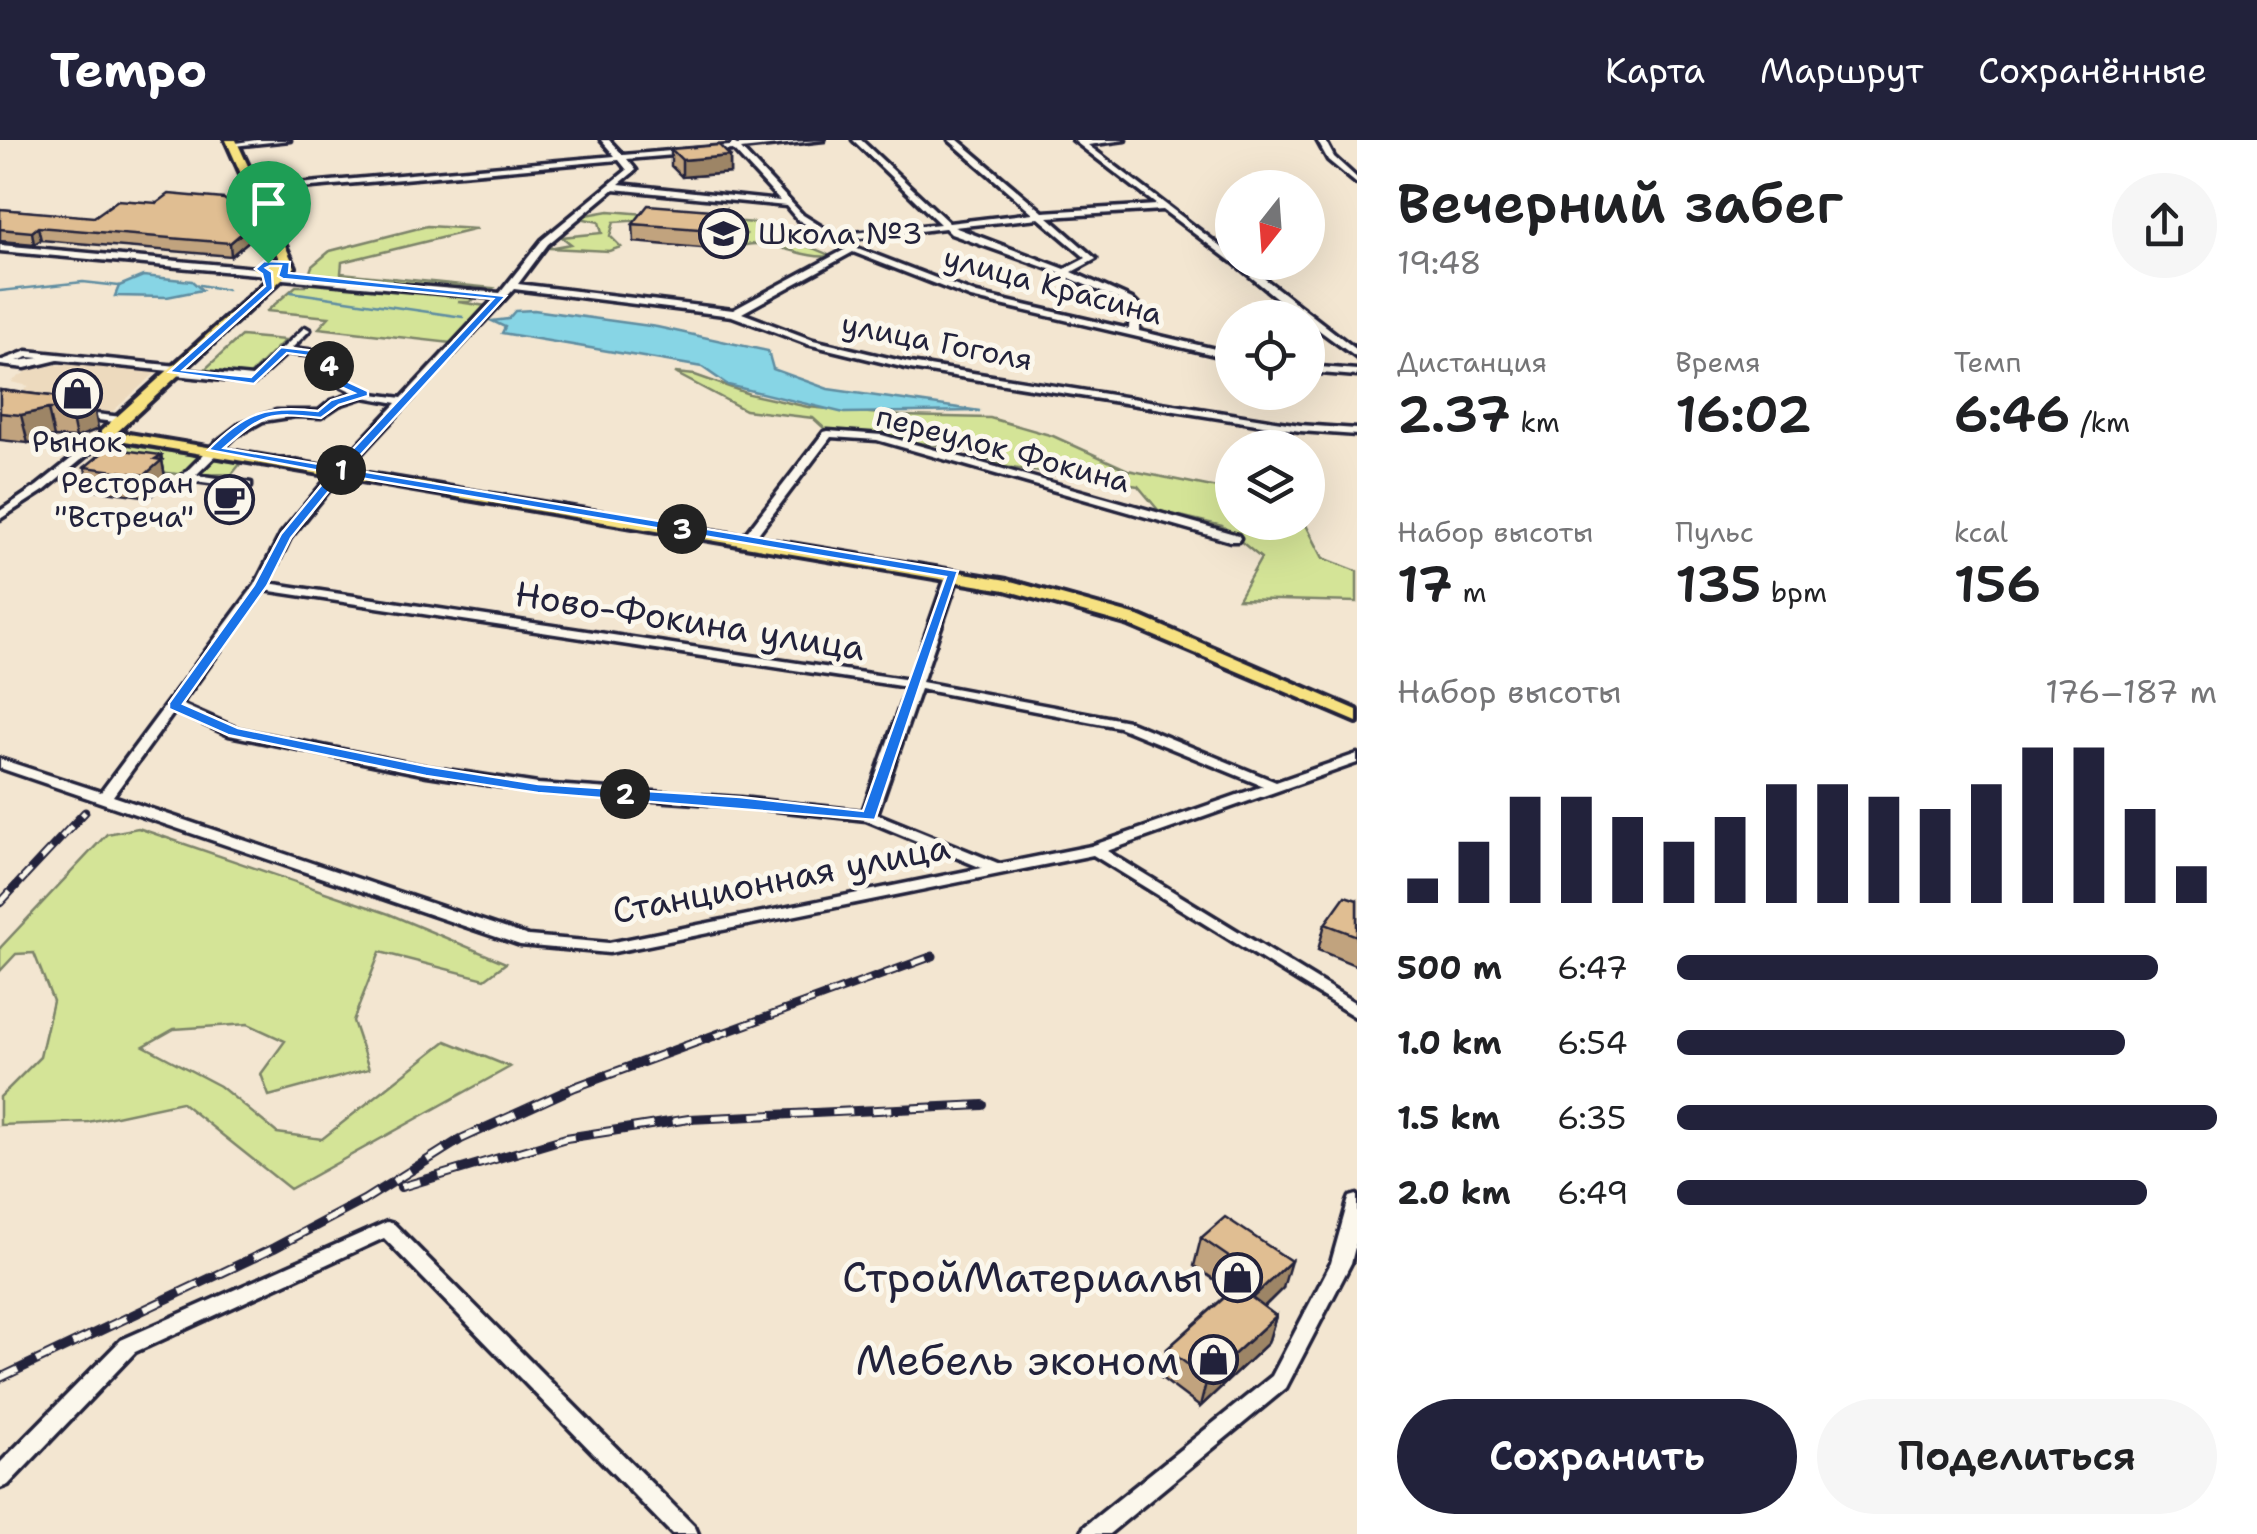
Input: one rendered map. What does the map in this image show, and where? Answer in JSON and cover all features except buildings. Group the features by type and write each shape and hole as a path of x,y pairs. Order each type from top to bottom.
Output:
{"main road":[{"path":"232,142 284,247 286,270"},
{"path":"106,434 176,370 267,271 284,247"},
{"path":"267,271 286,270"},
{"path":"267,271 286,270"},
{"path":"106,434 953,574 1135,621 1357,718"}],"street":[{"path":"232,142 286,140"},
{"path":"104,798 261,586 285,536 339,471 512,286 545,242 632,170 604,140"},
{"name":"улица Красина","path":"729,140 787,204 852,250 974,296 1215,352"},
{"path":"256,190 820,140"},
{"path":"857,140 954,232 1066,272 1128,301 1135,308 1134,333"},
{"path":"953,140 1092,259 1066,272"},
{"path":"1078,141 1120,140"},
{"path":"1321,140 1331,158 1357,182"},
{"path":"1078,141 1215,244"},
{"path":"611,186 787,204"},
{"path":"833,238 1040,215 1167,206"},
{"path":"0,248 267,271"},
{"path":"734,314 852,250"},
{"path":"286,270 501,296"},
{"path":"1260,280 1285,300"},
{"name":"улица Гоголя","path":"512,286 734,314 810,342 910,366 1300,428 1357,432"},
{"path":"58,357 254,380 305,330"},
{"path":"1325,331 1357,355"},
{"path":"285,350 329,356 329,370 341,373 336,380 364,394 404,401"},
{"path":"1325,371 1357,374"},
{"path":"247,485 187,476 254,416 284,410 321,414 335,402 364,394"},
{"path":"72,414 122,420"},
{"path":"0,516 42,488 106,434"},
{"name":"переулок Фокина","path":"748,540 828,434 878,437 1215,533"},
{"path":"870,816 912,684 953,574"},
{"name":"Ново-Фокина улица","path":"261,586 912,684 1123,724 1276,787"},
{"name":"Станционная улица","path":"174,706 234,732 445,774 538,788 740,802 870,816 999,870"},
{"name":"Станционная улица","path":"0,763 526,941 609,948 1095,850 1357,758"},
{"path":"1095,850 1357,1012"},
{"path":"1092,1534 1279,1382 1341,1263 1357,1202"},
{"path":"0,1478 128,1346 387,1229 686,1534"}],"shaded area":[{"name":"Рынок","path":"110,364 159,370 112,412 12,401 29,386 11,382 27,371 55,365"}],"green space":[{"path":"609,211 755,223 771,234 830,256 749,244 726,257 718,251 746,234 738,228 643,220 614,222 610,236 621,247 609,251 549,248 571,244 562,237 602,233 599,222 575,217"},
{"path":"427,226 477,229 342,262 341,273 493,288 469,302 458,302 486,306 451,343 319,328 329,317 267,311 296,286 305,286 312,266 330,251"},
{"path":"241,336 285,340 248,377 202,372"},
{"path":"675,373 695,375 749,394 808,407 901,416 990,418 1053,436 1128,470 1215,488 1215,524 1159,511 1138,486 1005,467 973,452 933,444 835,438 813,418 745,410"},
{"path":"116,443 241,463 232,474 187,475 93,465 99,453"},
{"path":"1239,540 1314,540 1323,558 1357,571 1357,602 1238,599 1261,558"},
{"path":"138,828 389,914 506,963 485,979 380,952 353,1021 369,1069 269,1096 261,1074 285,1041 248,1024 174,1029 144,1046 220,1086 277,1133 322,1139 446,1041 510,1067 290,1189 181,1102 88,1122 0,1125 0,1097 40,1057 53,1001 34,953 16,954 0,971 0,948 107,834"}],"water":[{"path":"143,276 192,281 202,290 167,297 115,296 119,286"},
{"path":"534,310 657,327 768,351 773,369 828,389 980,411 844,413 728,385 702,367 502,333 505,327 492,321 508,319 515,311"}],"waterway":[{"path":"0,291 83,282 119,286"},
{"path":"200,285 227,290"},
{"path":"291,292 463,317"}],"railway":[{"path":"0,903 85,812"},
{"path":"715,1036 933,956"},
{"path":"0,1378 274,1248 364,1200 461,1139 575,1087 721,1033"},
{"path":"401,1187 566,1138 689,1119 983,1105"}],"place":[{"name":"Школа №3","path":"723,234"},
{"name":"Рынок","path":"77,393"},
{"name":"Ресторан \"Встреча\"","path":"229,500"},
{"name":"СтройМатериалы","path":"1238,1277"},
{"name":"Мебель эконом","path":"1214,1360"}],"route":[{"path":"268,263 260,269 267,272 270,286 174,372 254,380 285,350 329,356 329,370 341,373 336,380 364,394 335,402 321,414 284,410 254,416 214,450 253,456 339,471 953,574 912,684 870,816 740,802 538,788 426,771 234,732 174,706 261,586 285,536 339,471 501,296 320,276 283,276 287,264 268,263"}]}
